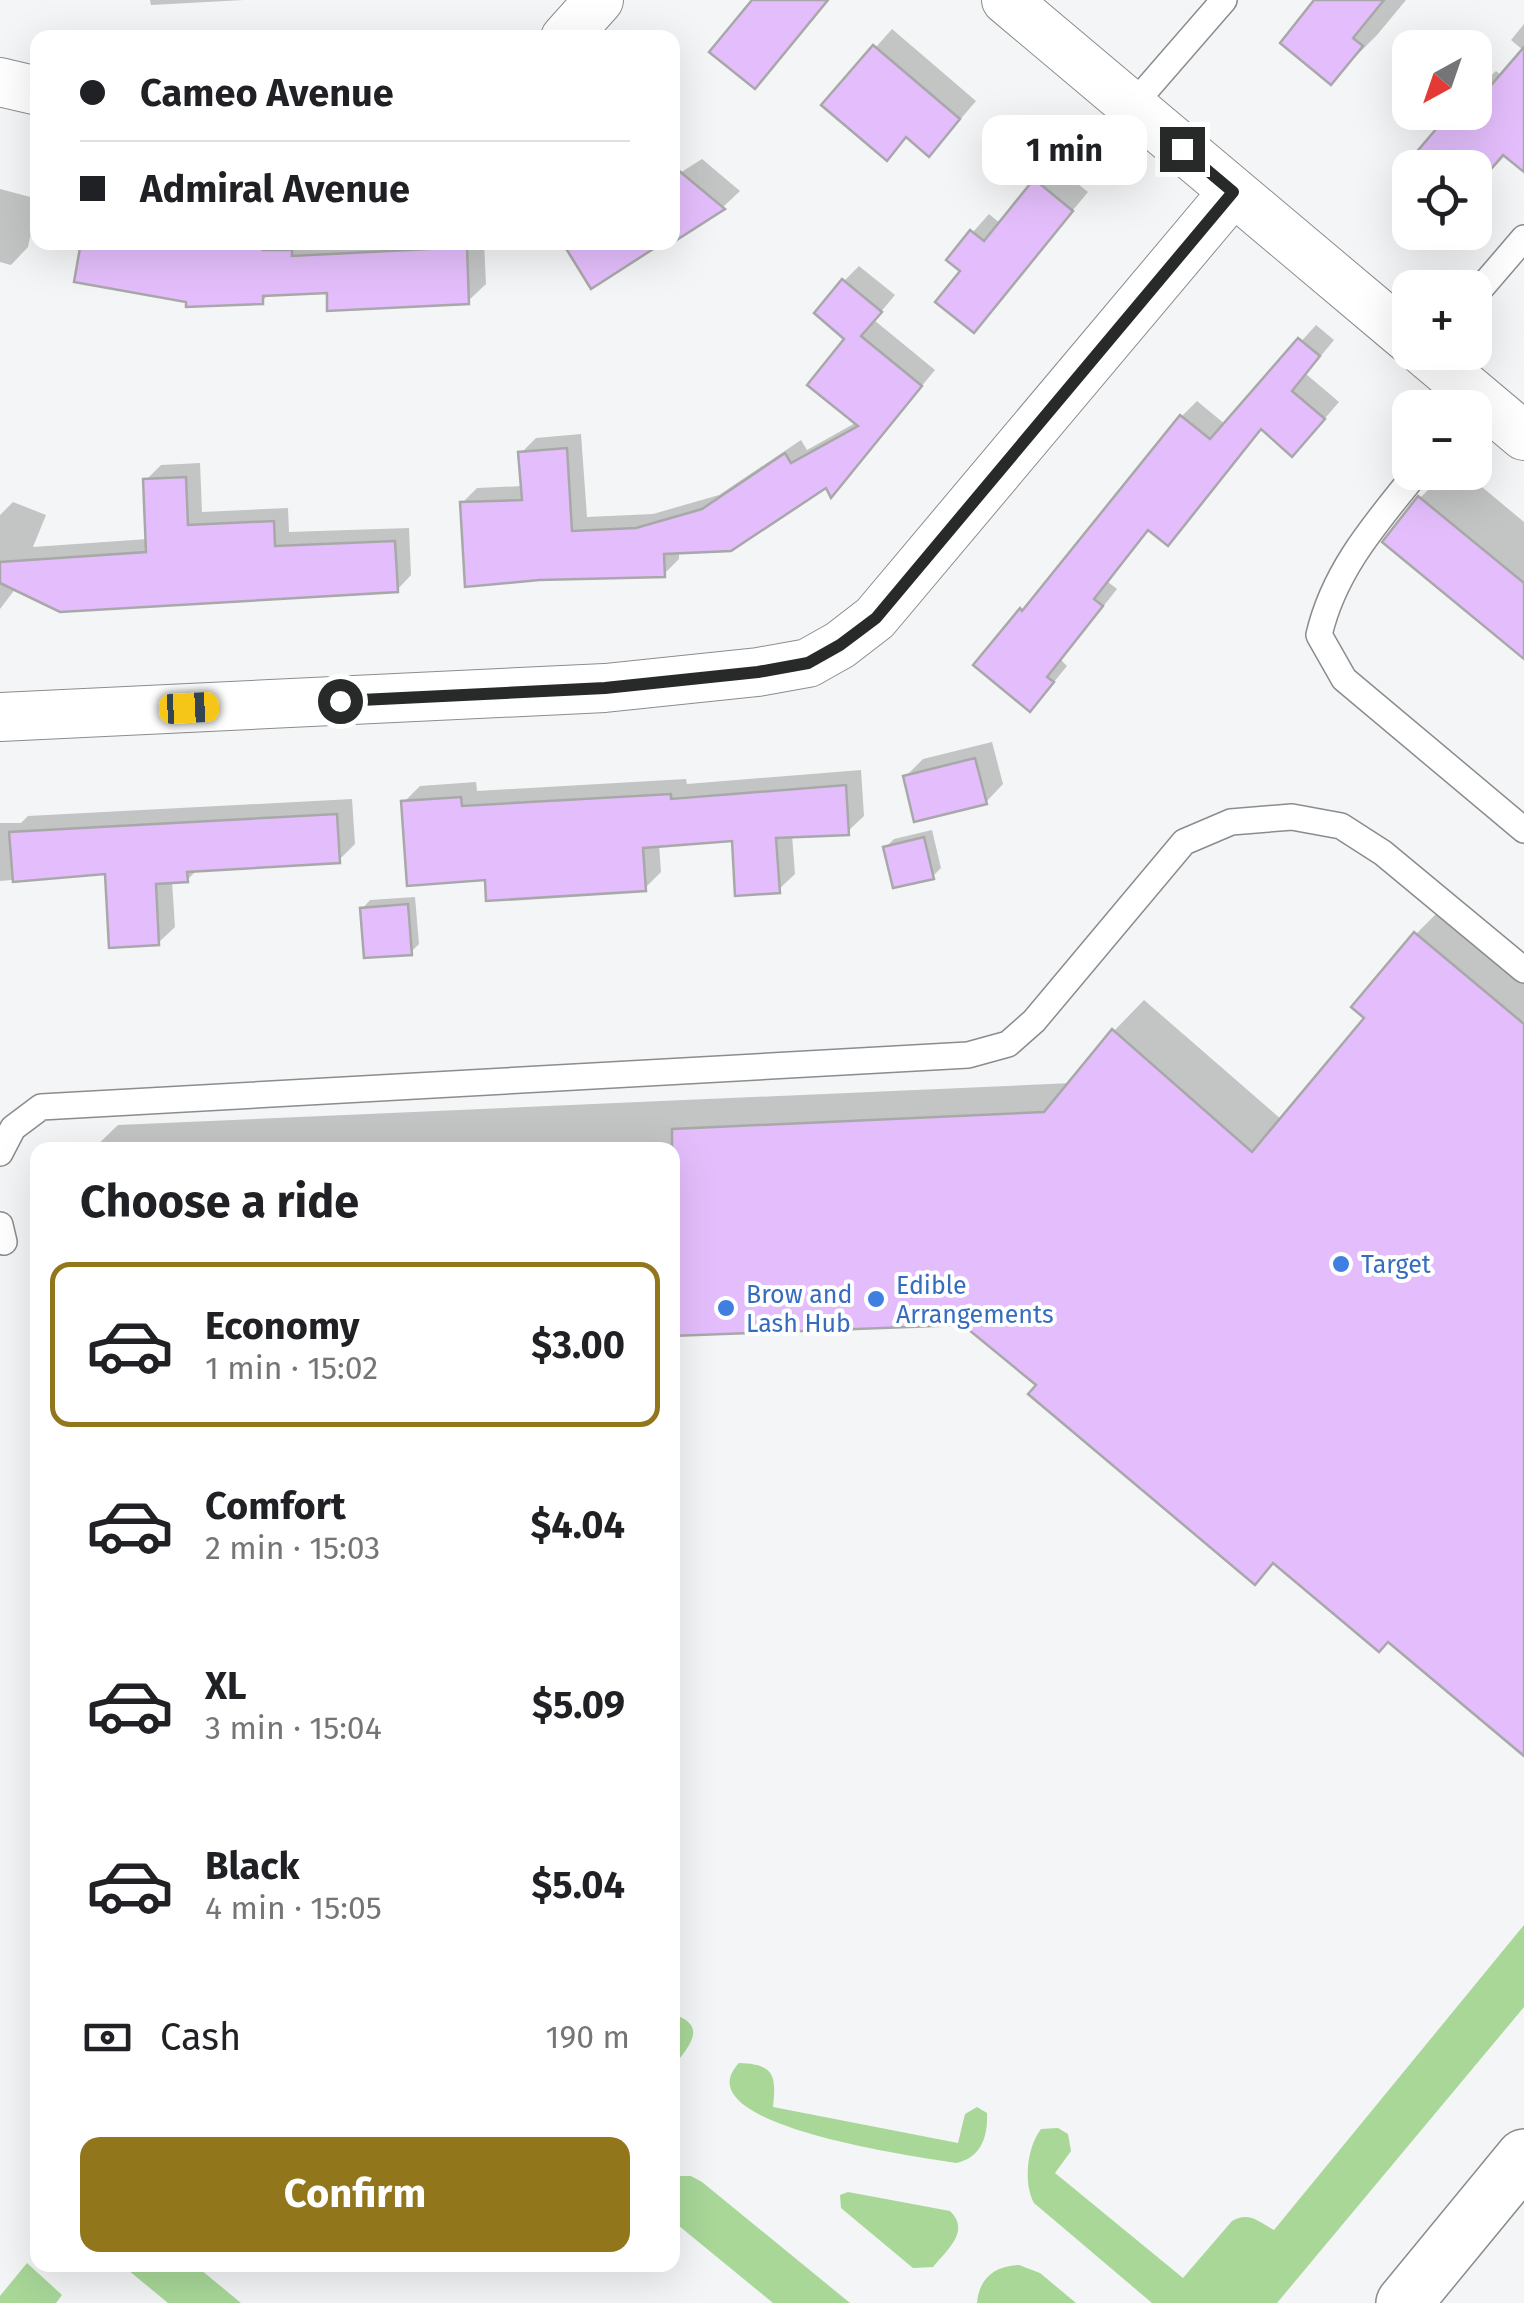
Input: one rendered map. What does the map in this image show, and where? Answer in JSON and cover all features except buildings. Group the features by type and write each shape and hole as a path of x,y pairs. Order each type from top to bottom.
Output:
{"main road":[{"path":"1404,2303 1524,2157"}],"street":[{"path":"572,30 600,0"},
{"path":"1006,0 1392,325"},
{"path":"0,82 30,90"},
{"path":"0,718 605,688 808,663 876,618 1233,192"},
{"path":"1442,370 1462,390"},
{"path":"1492,414 1524,436"}],"lane":[{"path":"1132,106 1224,0"},
{"path":"1492,275 1524,238"},
{"path":"1402,490 1364,536 1327,600 1319,635 1344,678 1524,830"},
{"path":"0,1153 13,1128 41,1107 968,1055 1008,1044 1034,1021 1184,842 1231,822 1292,817 1341,826 1383,853 1524,970"}],"green space":[{"path":"1524,1925 1524,2007 1277,2303 1152,2303 1034,2203 1028,2176 1032,2145 1041,2129 1058,2128 1068,2134 1071,2151 1055,2173 1183,2278 1232,2221 1249,2217 1274,2230"},
{"path":"680,2017 693,2031 690,2044 680,2058"},
{"path":"739,2063 760,2066 771,2074 773,2107 958,2143 965,2114 977,2107 987,2113 984,2138 972,2156 956,2163 814,2135 773,2121 743,2104 730,2085"},
{"path":"680,2176 702,2182 850,2303 773,2303 680,2227"},
{"path":"848,2192 950,2211 956,2218 958,2233 933,2267 913,2268 841,2208 840,2195"},
{"path":"27,2263 30,2272 37,2272 62,2295 56,2303 0,2303 0,2296"},
{"path":"1019,2265 1040,2273 1076,2303 977,2303 981,2287 990,2275"},
{"path":"130,2272 203,2272 241,2303 168,2303"}],"place":[{"name":"Target","path":"1341,1264"},
{"name":"Edible Arrangements","path":"876,1299"},
{"name":"Brow and Lash Hub","path":"726,1308"}],"route":[{"path":"340,701 605,688 758,672 808,663 840,645 876,618 1233,192 1182,149"}]}
